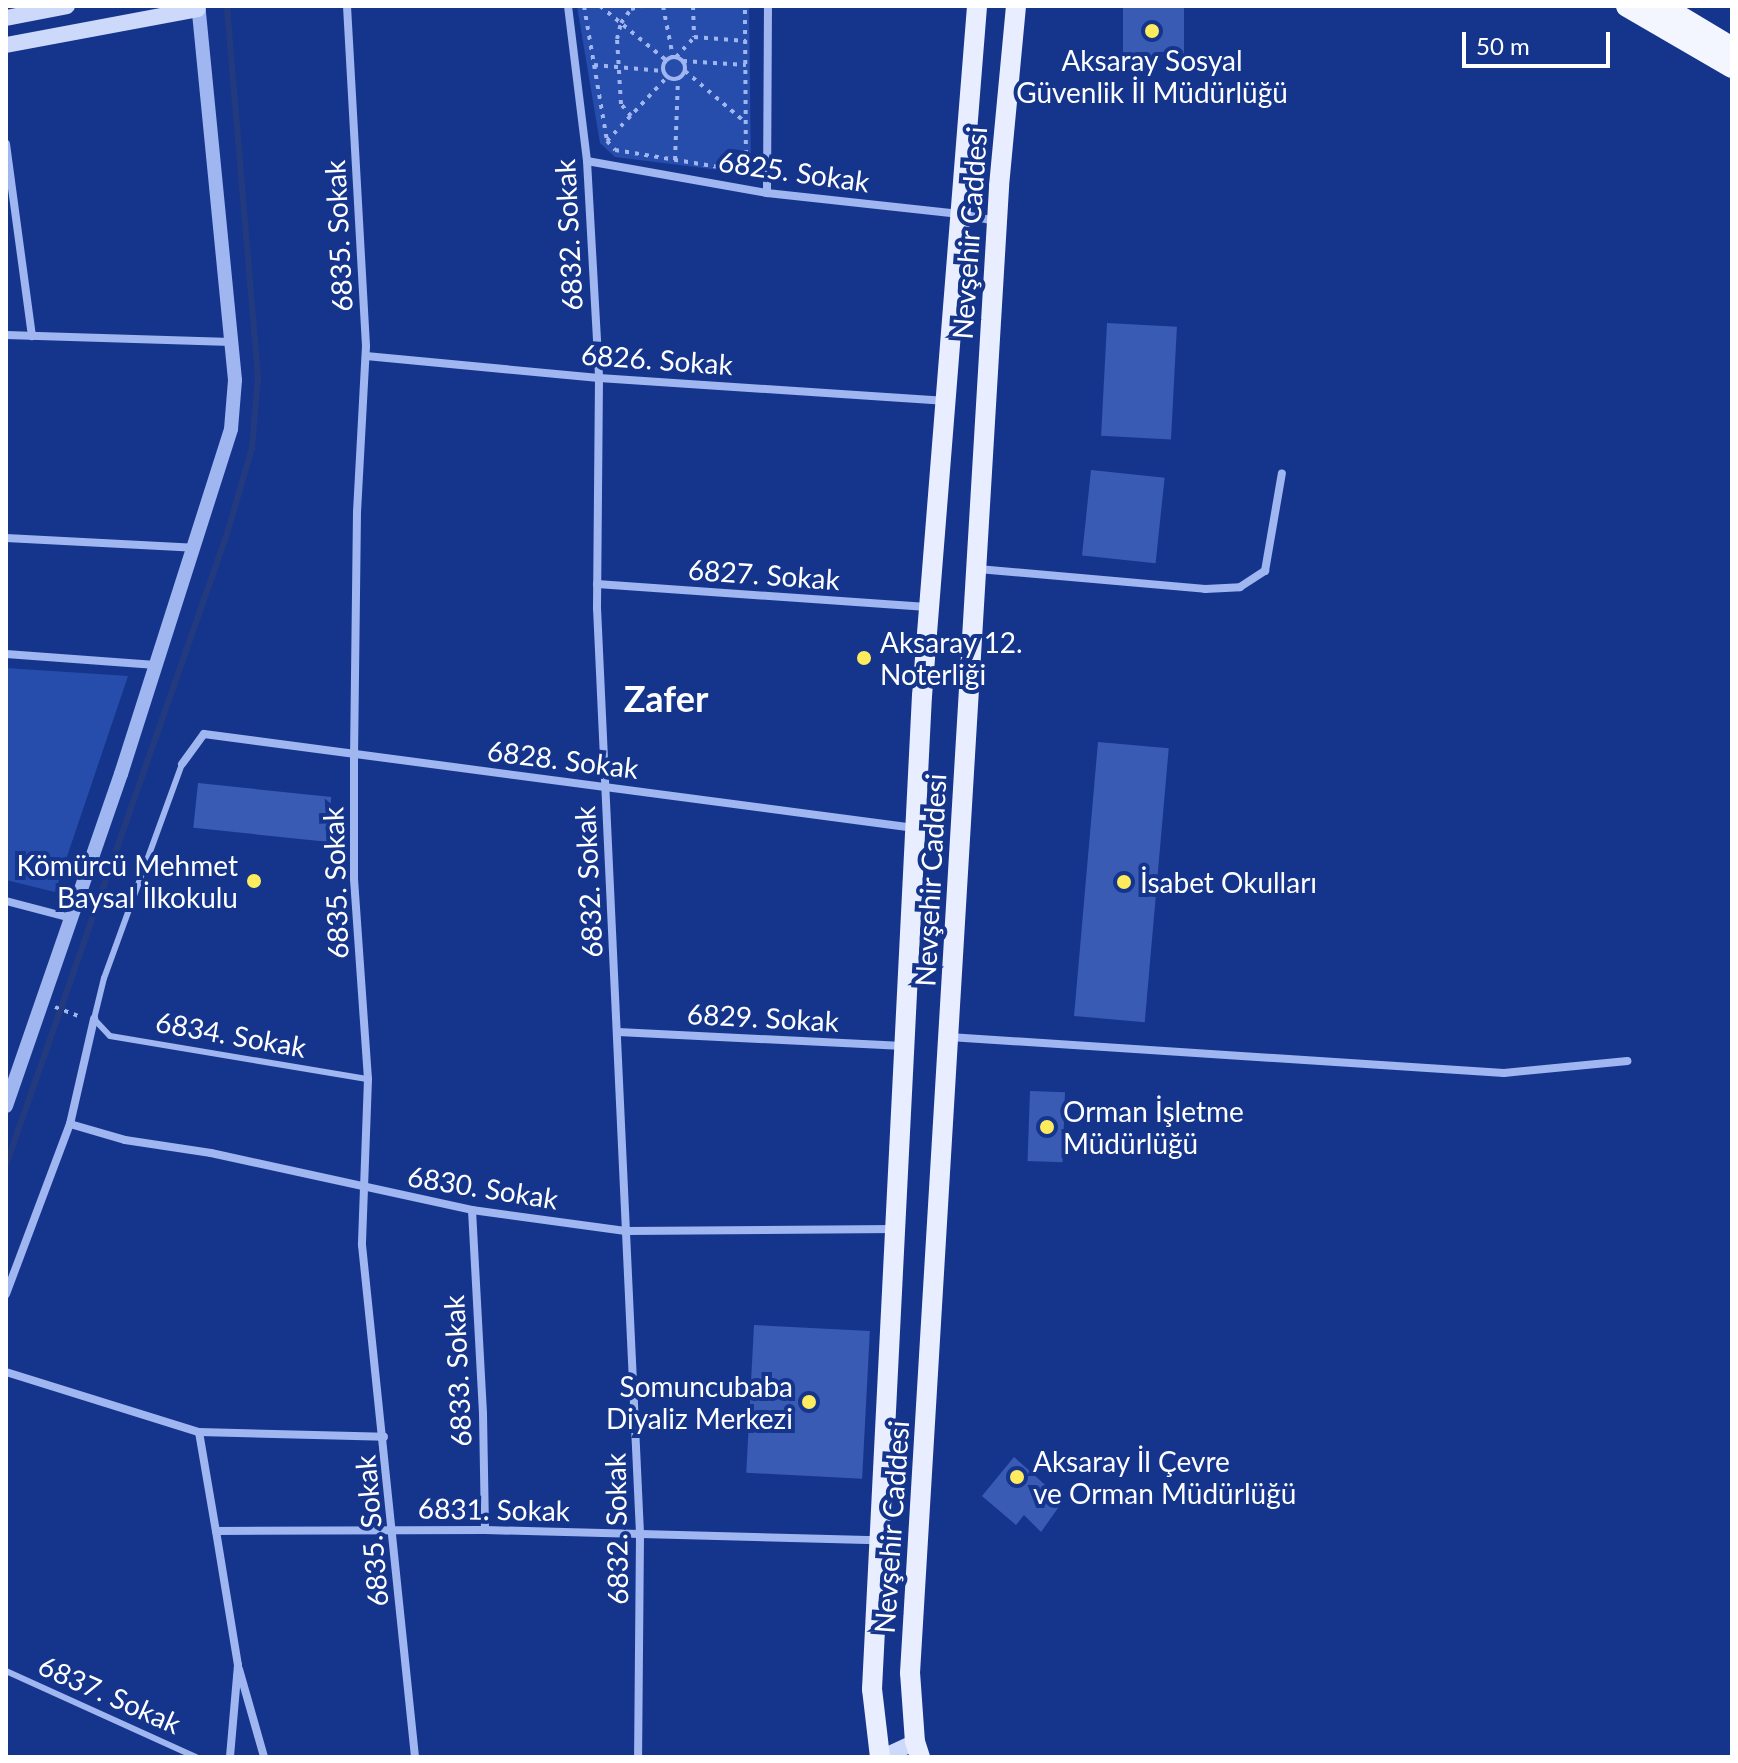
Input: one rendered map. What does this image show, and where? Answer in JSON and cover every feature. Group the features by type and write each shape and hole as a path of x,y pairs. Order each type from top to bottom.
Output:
{"highway":[{"path":"1627,6 1732,67"},
{"path":"1662,6 1732,48"}],"main road":[{"path":"6,18 67,6"},
{"name":"Nevşehir Caddesi","path":"882,1757 872,1689 882,1541 915,828 929,607 977,6"},
{"name":"Nevşehir Caddesi","path":"918,1750 910,1673 997,221 1016,6"},
{"path":"6,45 198,8"},
{"path":"882,1757 918,1750"}],"street":[{"name":"6835. Sokak","path":"347,6 366,356 357,512 354,756 354,879 368,1079 362,1245 415,1757"},
{"name":"6832. Sokak","path":"568,6 587,161 599,378 597,584 640,1535 638,1757"},
{"path":"767,193 768,6"},
{"path":"6,1105 156,665 231,429 235,380 198,8"},
{"path":"6,144 32,336"},
{"name":"6825. Sokak","path":"587,161 767,193 960,214 997,221"},
{"path":"6,335 231,342"},
{"name":"6826. Sokak","path":"366,356 599,378 945,401"},
{"path":"976,568 1205,589 1240,587 1265,571 1282,473"},
{"path":"6,538 194,548"},
{"name":"6827. Sokak","path":"597,584 929,607"},
{"path":"6,654 156,665"},
{"name":"6828. Sokak","path":"182,764 204,734 915,828"},
{"path":"6,901 71,918"},
{"path":"6,1294 70,1124 94,1019"},
{"name":"6829. Sokak","path":"618,1032 905,1047"},
{"path":"948,1037 1504,1073 1627,1061"},
{"name":"6830. Sokak","path":"70,1124 125,1140 211,1153 472,1210 626,1231 896,1229"},
{"name":"6833. Sokak","path":"472,1210 483,1414 485,1530"},
{"path":"6,1372 199,1432 384,1437"},
{"path":"199,1432 238,1665 264,1757"},
{"name":"6831. Sokak","path":"216,1531 485,1530 882,1541"},
{"path":"230,1757 238,1665"}],"lane":[{"path":"94,1019 104,978 182,764"},
{"name":"6834. Sokak","path":"94,1019 110,1036 368,1079"},
{"name":"6837. Sokak","path":"6,1671 196,1757"}],"path":[{"path":"584,6 607,141 615,150 719,167 746,164 745,6"},
{"path":"600,6 666,60"},
{"path":"631,116 621,104 617,39 621,23 631,9 642,6"},
{"path":"663,6 674,57"},
{"path":"666,60 674,57 694,37 693,6"},
{"path":"694,37 746,41"},
{"path":"674,57 683,61 746,65"},
{"path":"666,60 663,71 667,77 678,79"},
{"path":"683,61 685,71 746,123"},
{"path":"594,65 663,71"},
{"path":"675,160 678,79 685,71"},
{"path":"607,141 667,77"},
{"path":"51,1005 72,1015"}],"shaded area":[{"path":"577,6 749,6 751,174 615,157 600,143"},
{"path":"6,668 128,676 55,892 6,880"}],"building":[{"name":"Aksaray Sosyal Güvenlik İl Müdürlüğü","path":"1123,6 1184,6 1184,56 1123,56"},
{"path":"1107,323 1177,327 1171,440 1101,436"},
{"path":"1091,470 1165,478 1156,563 1082,556"},
{"name":"İsabet Okulları","path":"1098,742 1169,748 1145,1022 1074,1016"},
{"path":"198,783 331,797 327,842 193,828"},
{"name":"Orman İşletme Müdürlüğü","path":"1030,1091 1065,1092 1063,1162 1028,1161"},
{"name":"Somuncubaba Diyaliz Merkezi","path":"754,1325 870,1331 862,1479 746,1473"},
{"name":"Aksaray İl Çevre ve Orman Müdürlüğü","path":"1014,1457 1063,1501 1041,1532 1024,1515 1016,1525 982,1496"}],"waterway":[{"path":"6,1165 227,534 252,448 258,377 227,6"}],"place":[{"name":"Aksaray Sosyal Güvenlik İl Müdürlüğü","path":"1152,31"},
{"name":"Aksaray 12. Noterliği","path":"864,658"},
{"name":"Kömürcü Mehmet Baysal İlkokulu","path":"254,881"},
{"name":"İsabet Okulları","path":"1124,882"},
{"name":"Orman İşletme Müdürlüğü","path":"1047,1127"},
{"name":"Somuncubaba Diyaliz Merkezi","path":"809,1402"},
{"name":"Aksaray İl Çevre ve Orman Müdürlüğü","path":"1017,1477"}],"district":[{"name":"Zafer","path":"666,699"}]}
